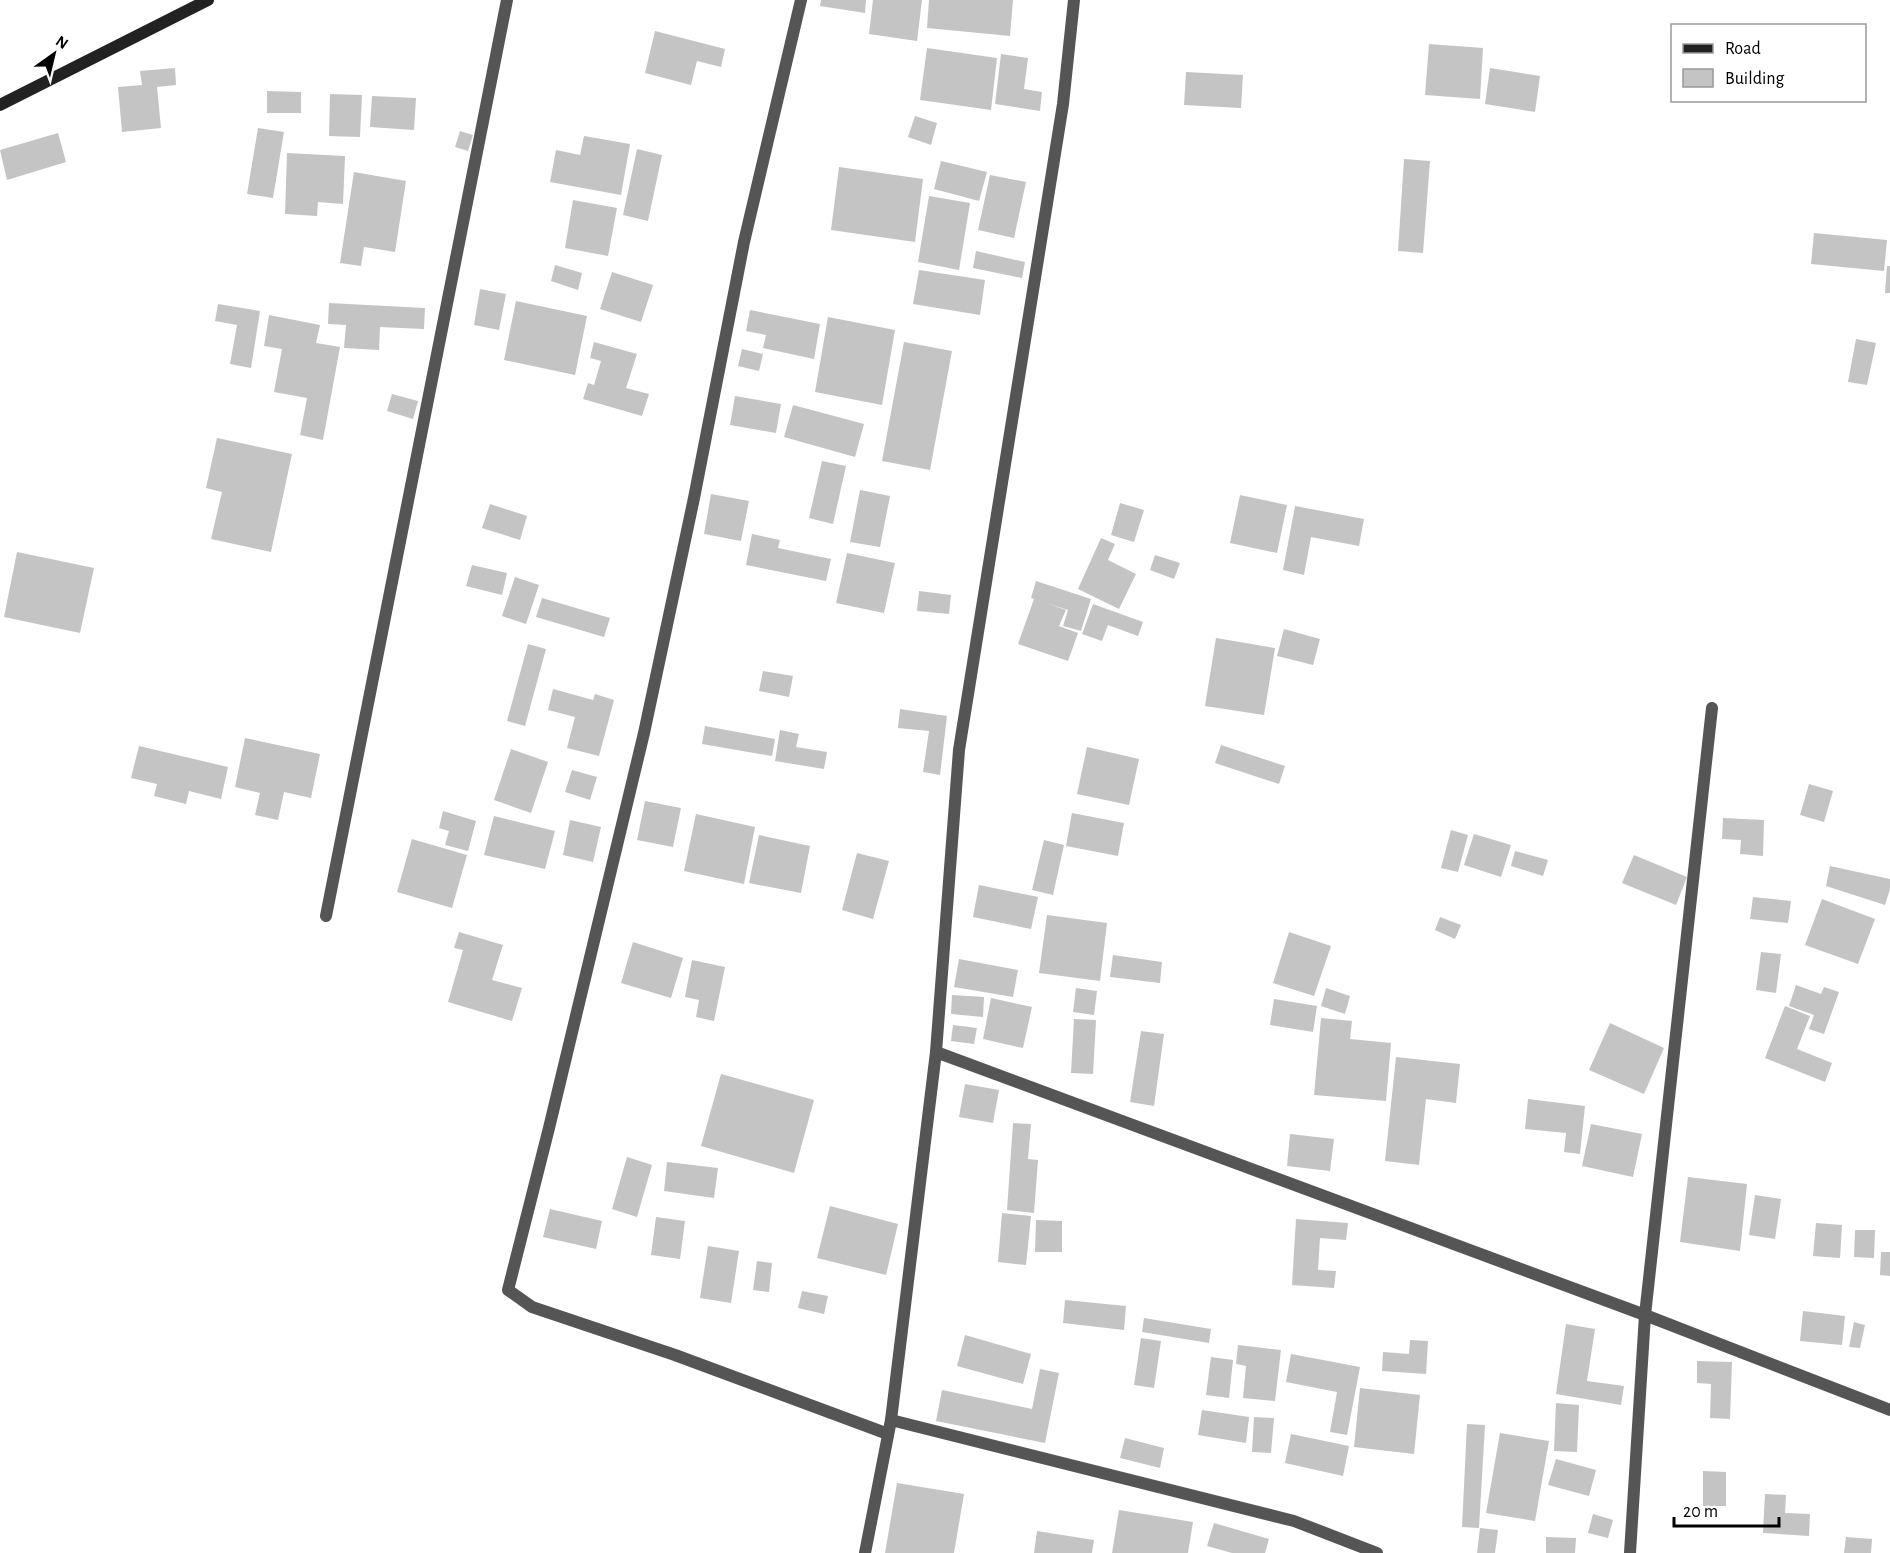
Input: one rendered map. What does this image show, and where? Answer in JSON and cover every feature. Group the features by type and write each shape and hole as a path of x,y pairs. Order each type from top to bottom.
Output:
{"main road":[{"path":"0,105 208,0"}],"street":[{"path":"326,916 507,0"},
{"path":"801,0 744,242 694,498 644,734 508,1290 532,1307 675,1355 888,1434"},
{"path":"865,1553 891,1420 936,1052 959,750 1061,115 1074,0"},
{"path":"1630,1553 1646,1315 1712,708"},
{"path":"936,1052 1646,1315 1890,1410"},
{"path":"891,1420 1294,1521 1377,1553"}],"building":[{"path":"821,0 866,0 865,13 820,6"},
{"path":"873,0 922,0 917,41 869,34"},
{"path":"929,0 1013,0 1010,36 927,28"},
{"path":"655,31 725,49 721,67 697,61 691,85 645,73"},
{"path":"1429,44 1483,48 1480,99 1425,95"},
{"path":"927,48 997,58 991,110 920,100"},
{"path":"1001,54 1028,58 1024,89 1042,92 1040,111 995,104"},
{"path":"175,68 176,85 157,87 161,128 122,132 118,87 142,85 140,71"},
{"path":"1490,68 1540,76 1535,112 1485,104"},
{"path":"1186,72 1243,75 1241,108 1184,105"},
{"path":"267,91 301,92 301,113 267,113"},
{"path":"330,94 362,95 360,137 329,136"},
{"path":"372,96 416,98 414,130 370,127"},
{"path":"915,116 937,123 931,145 908,137"},
{"path":"258,128 284,132 273,198 247,194"},
{"path":"460,131 473,135 468,151 455,147"},
{"path":"58,133 66,162 7,180 0,150"},
{"path":"584,136 630,144 621,195 550,182 556,150 580,155"},
{"path":"637,149 662,155 648,221 623,215"},
{"path":"287,153 345,156 343,204 318,202 317,216 285,214"},
{"path":"1404,159 1430,161 1423,253 1398,251"},
{"path":"941,161 987,172 979,201 934,189"},
{"path":"839,167 923,179 915,242 831,230"},
{"path":"354,172 406,181 395,252 364,247 361,266 340,263"},
{"path":"990,175 1026,182 1014,238 978,230"},
{"path":"929,196 970,203 959,270 918,262"},
{"path":"573,200 617,208 608,256 565,248"},
{"path":"1814,233 1887,240 1884,271 1811,264"},
{"path":"976,251 1025,262 1022,278 973,268"},
{"path":"555,265 582,273 578,290 551,281"},
{"path":"1887,266 1890,266 1890,293 1885,293"},
{"path":"919,270 985,280 980,315 913,304"},
{"path":"612,272 653,285 641,322 600,309"},
{"path":"480,289 506,294 499,330 474,325"},
{"path":"516,301 587,316 575,375 504,360"},
{"path":"329,303 425,308 424,329 380,327 379,350 344,348 346,325 328,324"},
{"path":"218,304 260,311 251,368 230,364 237,325 215,321"},
{"path":"750,310 820,324 814,359 763,348 766,335 746,331"},
{"path":"269,315 320,325 316,343 340,347 323,440 300,435 307,398 274,392 282,349 264,346"},
{"path":"828,317 895,330 882,405 815,392"},
{"path":"1856,339 1876,343 1867,385 1848,382"},
{"path":"594,342 637,354 626,388 649,394 642,416 583,399 588,383 594,385 601,361 590,358"},
{"path":"904,342 952,351 930,470 882,461"},
{"path":"742,349 763,354 759,371 738,366"},
{"path":"392,394 418,401 413,419 387,411"},
{"path":"735,396 781,404 776,433 730,425"},
{"path":"793,405 864,424 855,457 784,437"},
{"path":"217,438 292,454 271,552 211,539 222,492 206,488"},
{"path":"822,461 846,466 833,524 809,518"},
{"path":"860,490 890,496 880,547 850,542"},
{"path":"711,494 749,501 741,541 704,534"},
{"path":"1240,495 1287,505 1277,553 1230,543"},
{"path":"1120,503 1144,510 1134,542 1111,535"},
{"path":"490,504 527,516 520,540 482,528"},
{"path":"1295,506 1364,519 1359,546 1311,537 1304,575 1283,570"},
{"path":"752,534 780,540 778,548 831,559 826,581 746,565"},
{"path":"1101,538 1115,544 1108,560 1136,574 1119,609 1078,589"},
{"path":"17,552 94,568 80,633 4,617"},
{"path":"847,553 895,563 884,613 836,603"},
{"path":"1155,555 1180,563 1174,579 1150,570"},
{"path":"472,565 507,573 502,595 466,586"},
{"path":"515,577 539,585 526,624 502,616"},
{"path":"1036,581 1091,599 1081,631 1063,626 1068,610 1046,603 1066,610 1059,626 1078,633 1068,661 1018,644 1034,599 1031,598"},
{"path":"919,591 951,595 949,614 917,611"},
{"path":"542,598 610,618 604,637 536,617"},
{"path":"1093,604 1143,622 1138,636 1108,625 1102,641 1082,634"},
{"path":"1284,629 1320,639 1313,665 1277,656"},
{"path":"1216,638 1275,648 1264,715 1205,706"},
{"path":"528,644 546,649 525,726 507,721"},
{"path":"763,671 793,676 789,697 759,691"},
{"path":"553,689 593,700 595,694 614,700 599,756 567,748 575,717 548,710"},
{"path":"900,709 947,716 940,775 923,772 929,731 898,728"},
{"path":"705,726 775,739 772,756 702,744"},
{"path":"780,730 799,734 796,747 827,752 824,769 775,761"},
{"path":"245,738 320,754 311,798 284,792 278,820 255,815 260,793 235,787"},
{"path":"1221,745 1285,766 1279,784 1215,763"},
{"path":"139,746 228,767 221,799 189,791 186,804 154,796 157,784 131,778"},
{"path":"1087,747 1139,759 1129,805 1077,794"},
{"path":"511,749 548,762 531,813 494,800"},
{"path":"572,770 597,777 590,800 565,792"},
{"path":"1809,784 1833,791 1824,822 1800,815"},
{"path":"645,801 681,808 673,847 637,840"},
{"path":"443,811 476,821 468,851 445,845 449,831 439,828"},
{"path":"1072,813 1124,823 1118,856 1066,846"},
{"path":"696,814 755,827 744,884 684,871"},
{"path":"494,816 555,831 545,869 484,855"},
{"path":"1723,818 1764,820 1763,856 1740,854 1741,840 1722,839"},
{"path":"570,820 601,827 593,862 563,855"},
{"path":"1451,830 1468,835 1458,872 1441,868"},
{"path":"1474,834 1511,845 1501,877 1464,865"},
{"path":"759,835 810,846 801,893 749,883"},
{"path":"412,839 467,855 452,908 397,892"},
{"path":"1044,840 1064,845 1053,895 1032,890"},
{"path":"1515,851 1548,860 1543,876 1511,866"},
{"path":"857,853 889,861 873,919 842,910"},
{"path":"1634,855 1687,877 1676,905 1622,883"},
{"path":"1830,866 1890,879 1890,889 1885,905 1826,886"},
{"path":"979,885 1038,897 1031,929 973,917"},
{"path":"1753,897 1791,901 1788,923 1750,919"},
{"path":"1822,899 1875,919 1858,964 1805,945"},
{"path":"1047,915 1107,923 1100,981 1039,973"},
{"path":"1440,917 1461,925 1455,939 1435,930"},
{"path":"459,932 503,945 492,980 522,988 512,1021 448,1002 463,950 454,948"},
{"path":"1289,932 1331,946 1314,996 1273,983"},
{"path":"633,942 683,958 671,998 621,983"},
{"path":"1761,952 1781,954 1776,993 1756,990"},
{"path":"1113,955 1162,962 1160,983 1110,977"},
{"path":"959,959 1018,970 1013,997 954,987"},
{"path":"692,960 725,967 714,1021 696,1017 699,1000 685,997"},
{"path":"1796,985 1821,994 1824,987 1839,992 1824,1034 1809,1029 1814,1015 1789,1006"},
{"path":"1076,988 1097,991 1094,1015 1073,1012"},
{"path":"1326,988 1350,996 1345,1014 1321,1006"},
{"path":"952,995 984,997 983,1017 951,1014"},
{"path":"991,998 1032,1007 1023,1048 983,1039"},
{"path":"1274,999 1317,1006 1313,1032 1270,1025"},
{"path":"1785,1006 1810,1016 1797,1049 1832,1063 1825,1082 1765,1058"},
{"path":"1321,1018 1352,1021 1350,1039 1391,1043 1386,1101 1314,1095"},
{"path":"1074,1019 1096,1020 1093,1074 1071,1073"},
{"path":"1610,1023 1664,1048 1644,1094 1589,1070"},
{"path":"953,1025 977,1028 974,1044 951,1041"},
{"path":"1141,1031 1164,1034 1154,1106 1130,1102"},
{"path":"1396,1057 1460,1064 1456,1103 1426,1099 1419,1165 1385,1161"},
{"path":"721,1074 814,1100 794,1173 701,1146"},
{"path":"965,1084 999,1090 993,1123 959,1117"},
{"path":"1528,1099 1585,1106 1580,1154 1564,1152 1566,1133 1525,1129"},
{"path":"1013,1123 1031,1124 1028,1159 1038,1160 1034,1213 1007,1210"},
{"path":"1591,1124 1642,1134 1633,1177 1582,1166"},
{"path":"1290,1134 1334,1139 1330,1171 1287,1166"},
{"path":"627,1157 652,1165 637,1217 612,1209"},
{"path":"667,1162 718,1168 714,1198 664,1191"},
{"path":"1688,1177 1747,1184 1740,1251 1680,1242"},
{"path":"1755,1195 1781,1199 1775,1239 1749,1235"},
{"path":"830,1206 898,1224 886,1275 817,1258"},
{"path":"550,1209 602,1221 596,1249 543,1237"},
{"path":"1002,1213 1031,1216 1026,1265 998,1262"},
{"path":"656,1217 685,1221 680,1259 651,1255"},
{"path":"1296,1219 1348,1223 1346,1240 1320,1238 1318,1270 1336,1271 1334,1288 1292,1285"},
{"path":"1036,1220 1062,1221 1062,1252 1035,1252"},
{"path":"1816,1223 1842,1225 1840,1258 1813,1256"},
{"path":"1855,1230 1875,1230 1874,1258 1854,1257"},
{"path":"708,1246 739,1251 731,1303 700,1298"},
{"path":"1881,1252 1890,1252 1890,1276 1880,1275"},
{"path":"757,1261 772,1263 769,1292 753,1290"},
{"path":"802,1291 828,1296 824,1314 798,1308"},
{"path":"1065,1300 1126,1306 1124,1330 1063,1323"},
{"path":"1803,1311 1845,1316 1842,1345 1800,1341"},
{"path":"1144,1318 1211,1329 1209,1343 1142,1332"},
{"path":"1854,1322 1865,1325 1860,1348 1849,1347"},
{"path":"1566,1324 1595,1329 1587,1381 1624,1386 1621,1405 1556,1394"},
{"path":"965,1335 1031,1354 1023,1384 957,1366"},
{"path":"1141,1338 1161,1341 1154,1388 1134,1385"},
{"path":"1410,1340 1428,1341 1426,1374 1382,1371 1383,1352 1409,1354"},
{"path":"1238,1345 1281,1350 1275,1401 1243,1398 1246,1366 1236,1364"},
{"path":"1291,1354 1360,1367 1347,1435 1330,1432 1337,1392 1286,1382"},
{"path":"1211,1357 1233,1360 1229,1398 1206,1395"},
{"path":"1697,1361 1732,1362 1730,1419 1710,1418 1711,1384 1697,1383"},
{"path":"1040,1369 1059,1373 1045,1443 936,1421 942,1390 1032,1409"},
{"path":"1360,1388 1420,1395 1414,1454 1354,1447"},
{"path":"1556,1403 1579,1405 1577,1452 1554,1451"},
{"path":"1202,1410 1249,1417 1246,1443 1198,1435"},
{"path":"1254,1417 1274,1418 1271,1453 1252,1452"},
{"path":"1467,1424 1485,1425 1479,1528 1462,1527"},
{"path":"1500,1433 1549,1441 1535,1521 1486,1513"},
{"path":"1291,1434 1349,1446 1343,1476 1285,1463"},
{"path":"1125,1438 1164,1448 1160,1468 1120,1458"},
{"path":"1556,1459 1596,1470 1589,1496 1548,1485"},
{"path":"1703,1471 1726,1472 1726,1506 1703,1506"},
{"path":"897,1483 964,1494 954,1553 885,1553"},
{"path":"1765,1494 1786,1495 1785,1513 1810,1514 1809,1536 1763,1533"},
{"path":"1119,1510 1193,1522 1188,1553 1112,1553"},
{"path":"1593,1514 1613,1520 1608,1538 1588,1533"},
{"path":"1214,1523 1269,1539 1265,1553 1232,1553 1207,1546"},
{"path":"1480,1528 1498,1530 1495,1553 1477,1553"},
{"path":"1037,1531 1094,1540 1092,1553 1034,1553"},
{"path":"1546,1537 1576,1538 1575,1553 1546,1553"},
{"path":"1846,1537 1872,1539 1871,1553 1844,1553"}]}
